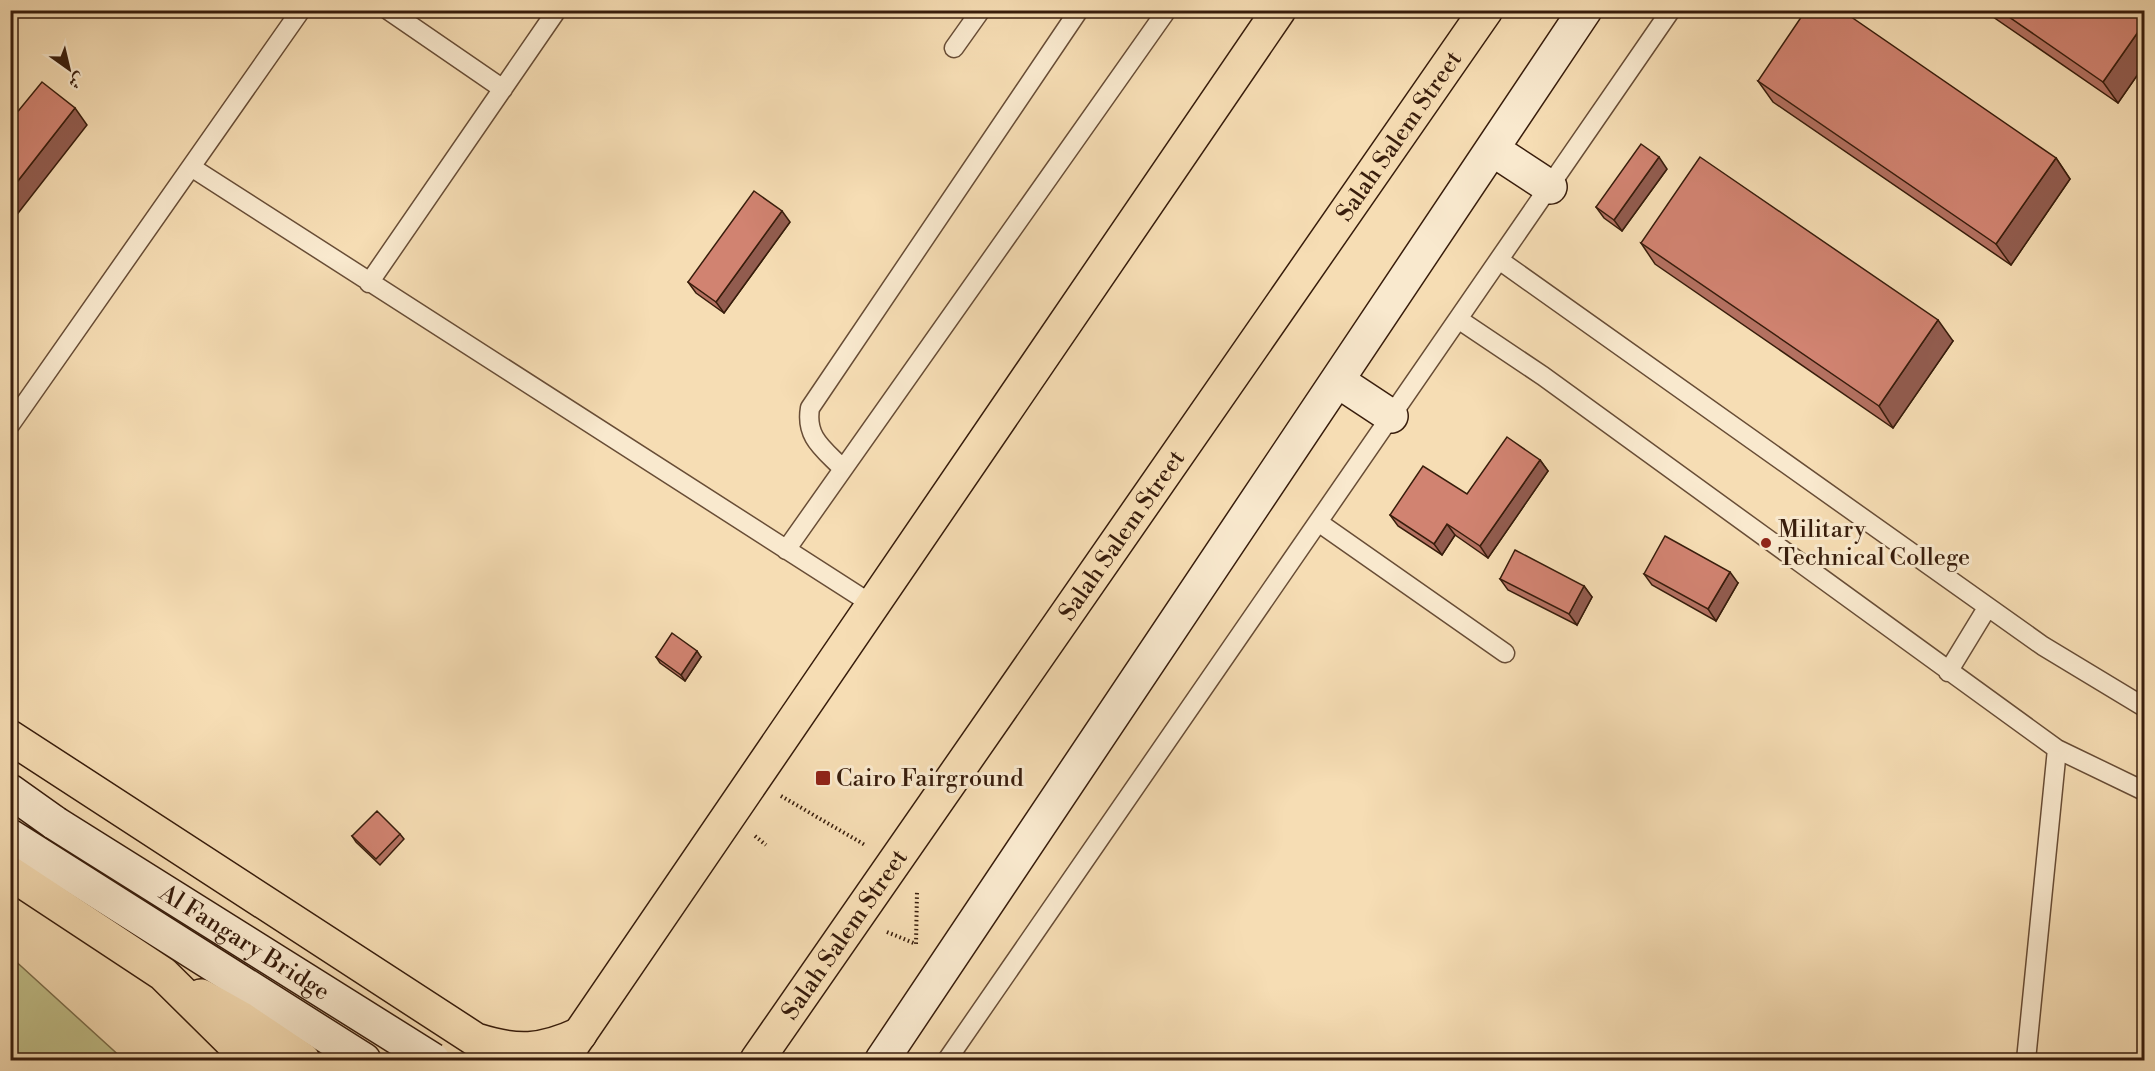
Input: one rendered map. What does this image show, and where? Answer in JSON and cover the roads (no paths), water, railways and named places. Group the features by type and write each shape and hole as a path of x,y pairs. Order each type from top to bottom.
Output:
{"highway":[{"path":"562,1060 1279,10"},
{"name":"Salah Salem Street","path":"757,1060 906,869 1486,10"},
{"path":"10,737 476,1040 502,1048 529,1050 556,1045 580,1034"},
{"path":"10,873 163,974 242,1019 303,1060"},
{"path":"163,974 250,1060"},
{"path":"407,1060 422,1035 419,1018 410,998"}],"main road":[{"path":"882,1060 1585,10"},
{"path":"1492,149 1550,186"},
{"path":"1338,381 1391,416"},
{"name":"Al Fangary Bridge","path":"10,791 55,823 433,1060"},
{"name":"Al Fangary Bridge","path":"23,844 364,1060"}],"lane":[{"path":"10,425 301,10"},
{"path":"388,10 503,89"},
{"path":"369,283 557,10"},
{"path":"954,48 981,10"},
{"path":"843,469 810,433 807,422 810,408 1079,10"},
{"path":"786,550 1167,10"},
{"path":"947,1060 1671,10"},
{"path":"191,167 873,605"},
{"path":"1499,260 1987,608 2043,646 2145,707"},
{"path":"1458,319 1543,376 2057,750 2145,791"},
{"path":"1318,522 1505,653"},
{"path":"1948,672 1987,608"},
{"path":"2026,1060 2057,750"}],"place":[{"name":"Military Technical College","path":"1766,543"},
{"name":"Cairo Fairground","path":"823,778"}]}
